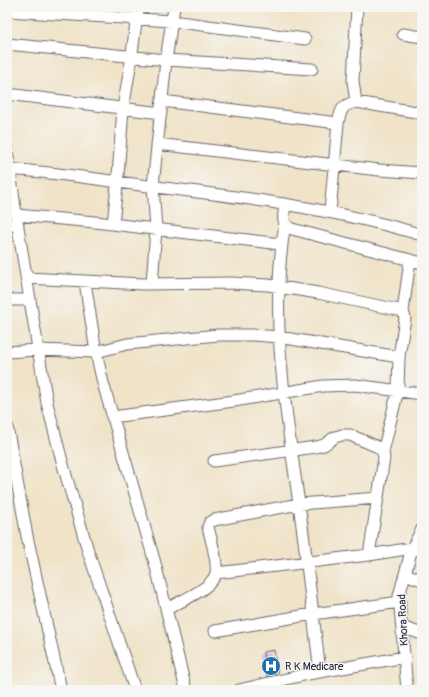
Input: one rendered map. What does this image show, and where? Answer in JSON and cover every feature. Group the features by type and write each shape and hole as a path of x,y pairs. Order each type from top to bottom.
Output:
{"street":[{"path":"113,224 123,109 138,7"},
{"path":"152,284 156,229 153,186 166,60 174,7"},
{"path":"356,102 353,81 357,7"},
{"path":"7,12 172,21 305,39"},
{"path":"403,34 422,37"},
{"path":"7,44 166,60 312,69"},
{"path":"7,94 161,113"},
{"path":"162,100 338,123"},
{"path":"330,212 338,123 340,111 346,104 356,102 422,113"},
{"path":"158,144 422,173"},
{"path":"7,148 13,222 27,278 47,403 89,554 135,690"},
{"path":"8,169 221,194 285,204 330,212 396,227 422,235"},
{"path":"285,204 283,220 286,226 292,230 422,263"},
{"path":"13,222 113,224 281,244"},
{"path":"285,223 281,244 278,287 279,337 290,450 299,504 320,672"},
{"path":"369,555 384,458 383,452 398,390 399,357 405,318 404,311 410,260"},
{"path":"27,278 85,282 152,284 230,283 278,287 318,293 404,311"},
{"path":"85,282 96,352 112,417 129,470 167,609 186,690"},
{"path":"7,300 30,300"},
{"path":"7,352 38,350 96,352 127,344 218,335 253,335 279,337 399,357"},
{"path":"112,417 234,401 323,386 355,385 422,394"},
{"path":"7,426 27,536 60,690"},
{"path":"214,461 324,445 335,437 342,435 350,435 378,447 383,452"},
{"path":"167,609 208,586 213,580 216,573 216,565 208,527 210,522 299,504 378,498"},
{"name":"Khora Road","path":"407,690 399,596 405,574 417,550 422,529"},
{"path":"216,573 417,550"},
{"path":"405,574 422,580"},
{"path":"215,631 313,614 400,602"},
{"path":"402,627 422,634"},
{"path":"239,690 320,672 405,657"}],"building":[{"path":"274,650 278,674 267,676 263,652"}],"place":[{"name":"R K Medicare","path":"271,666"}]}
